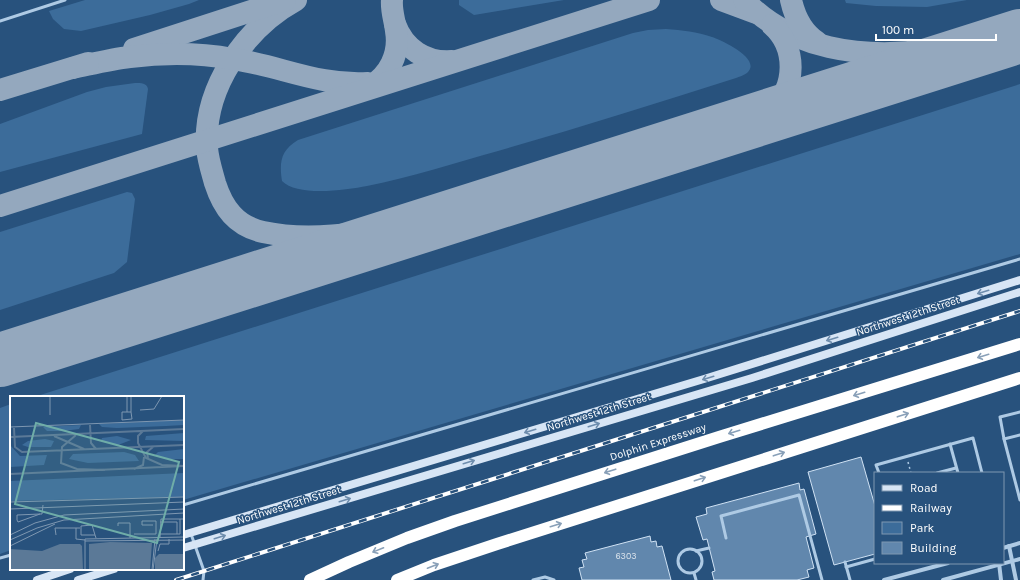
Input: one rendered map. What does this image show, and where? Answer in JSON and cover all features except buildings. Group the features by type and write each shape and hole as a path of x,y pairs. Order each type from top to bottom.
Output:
{"highway":[{"name":"Dolphin Expressway","path":"310,580 427,530 718,437 1020,344"},
{"path":"397,580 434,565 497,544 1020,378"}],"main road":[{"name":"Northwest 12th Street","path":"187,534 704,379 1020,280"},
{"name":"Northwest 12th Street","path":"184,548 752,378 1020,292"},
{"path":"37,580 67,570"},
{"path":"78,580 111,570"}],"street":[{"path":"1004,548 1020,543"},
{"path":"1009,546 1016,580"},
{"path":"1004,563 1020,559"},
{"path":"884,580 944,564"},
{"path":"943,580 999,564 1002,580"}],"lane":[{"path":"0,21 65,0"},
{"path":"184,505 1020,259"},
{"path":"1020,412 1000,417 1004,439 1020,500"},
{"path":"1004,439 1020,435"},
{"path":"878,472 876,465 973,438 982,472"},
{"path":"950,444 958,472"},
{"path":"941,472 956,468"},
{"path":"726,538 721,516 799,495 822,580"},
{"path":"187,534 195,545 204,571 202,580"},
{"path":"696,551 701,556 702,562 700,569 694,573 690,573 680,568 679,560 685,551 696,551 709,548"},
{"path":"0,558 10,555"},
{"path":"846,567 874,560"},
{"path":"845,562 850,580"},
{"path":"694,573 696,580"},
{"path":"533,580 545,577 554,580"}],"path":[{"path":"906,457 911,472"}],"green space":[{"path":"85,0 199,0 150,15 81,31 64,29 53,19 49,11"},
{"path":"459,0 564,0 474,15 459,5"},
{"path":"845,0 967,0 927,7 876,6 846,3"},
{"path":"666,29 701,34 724,42 745,56 750,62 750,68 747,73 736,78 647,106 449,165 400,178 358,188 322,191 299,189 289,186 282,181 282,157 288,148 298,140 633,33"},
{"path":"135,83 145,84 148,89 142,134 0,172 0,124 87,92 106,87"},
{"path":"1020,84 1020,254 184,500 184,396 37,396"},
{"path":"127,192 132,193 135,199 127,262 114,273 0,310 0,232"},
{"path":"10,404 10,550 0,554 0,408"}],"taxiway":[{"path":"134,49 285,0"},
{"path":"296,0 277,12 260,26 244,43 220,82 212,104 208,126 207,148 209,161 218,192 227,208 238,220 245,225 263,232 286,235 334,235 407,223 538,189"},
{"path":"369,87 382,77 392,64 397,40 392,0"},
{"path":"0,206 649,0"},
{"path":"721,0 756,13"},
{"path":"744,0 763,17 783,30 806,40 829,47 854,51 878,53 928,50 963,44 1020,30"},
{"path":"791,0 795,13 803,29 817,42"},
{"path":"395,24 404,41 417,53 433,60 452,61"},
{"path":"735,127 758,117 771,109 780,100 786,90 791,67 790,56 786,44 772,25"},
{"path":"73,68 130,57 168,54 195,55 251,62 333,82 368,83"},
{"path":"0,90 88,63"}],"runway":[{"path":"0,360 1020,36"}],"railway":[{"path":"176,580 1020,311"}]}
